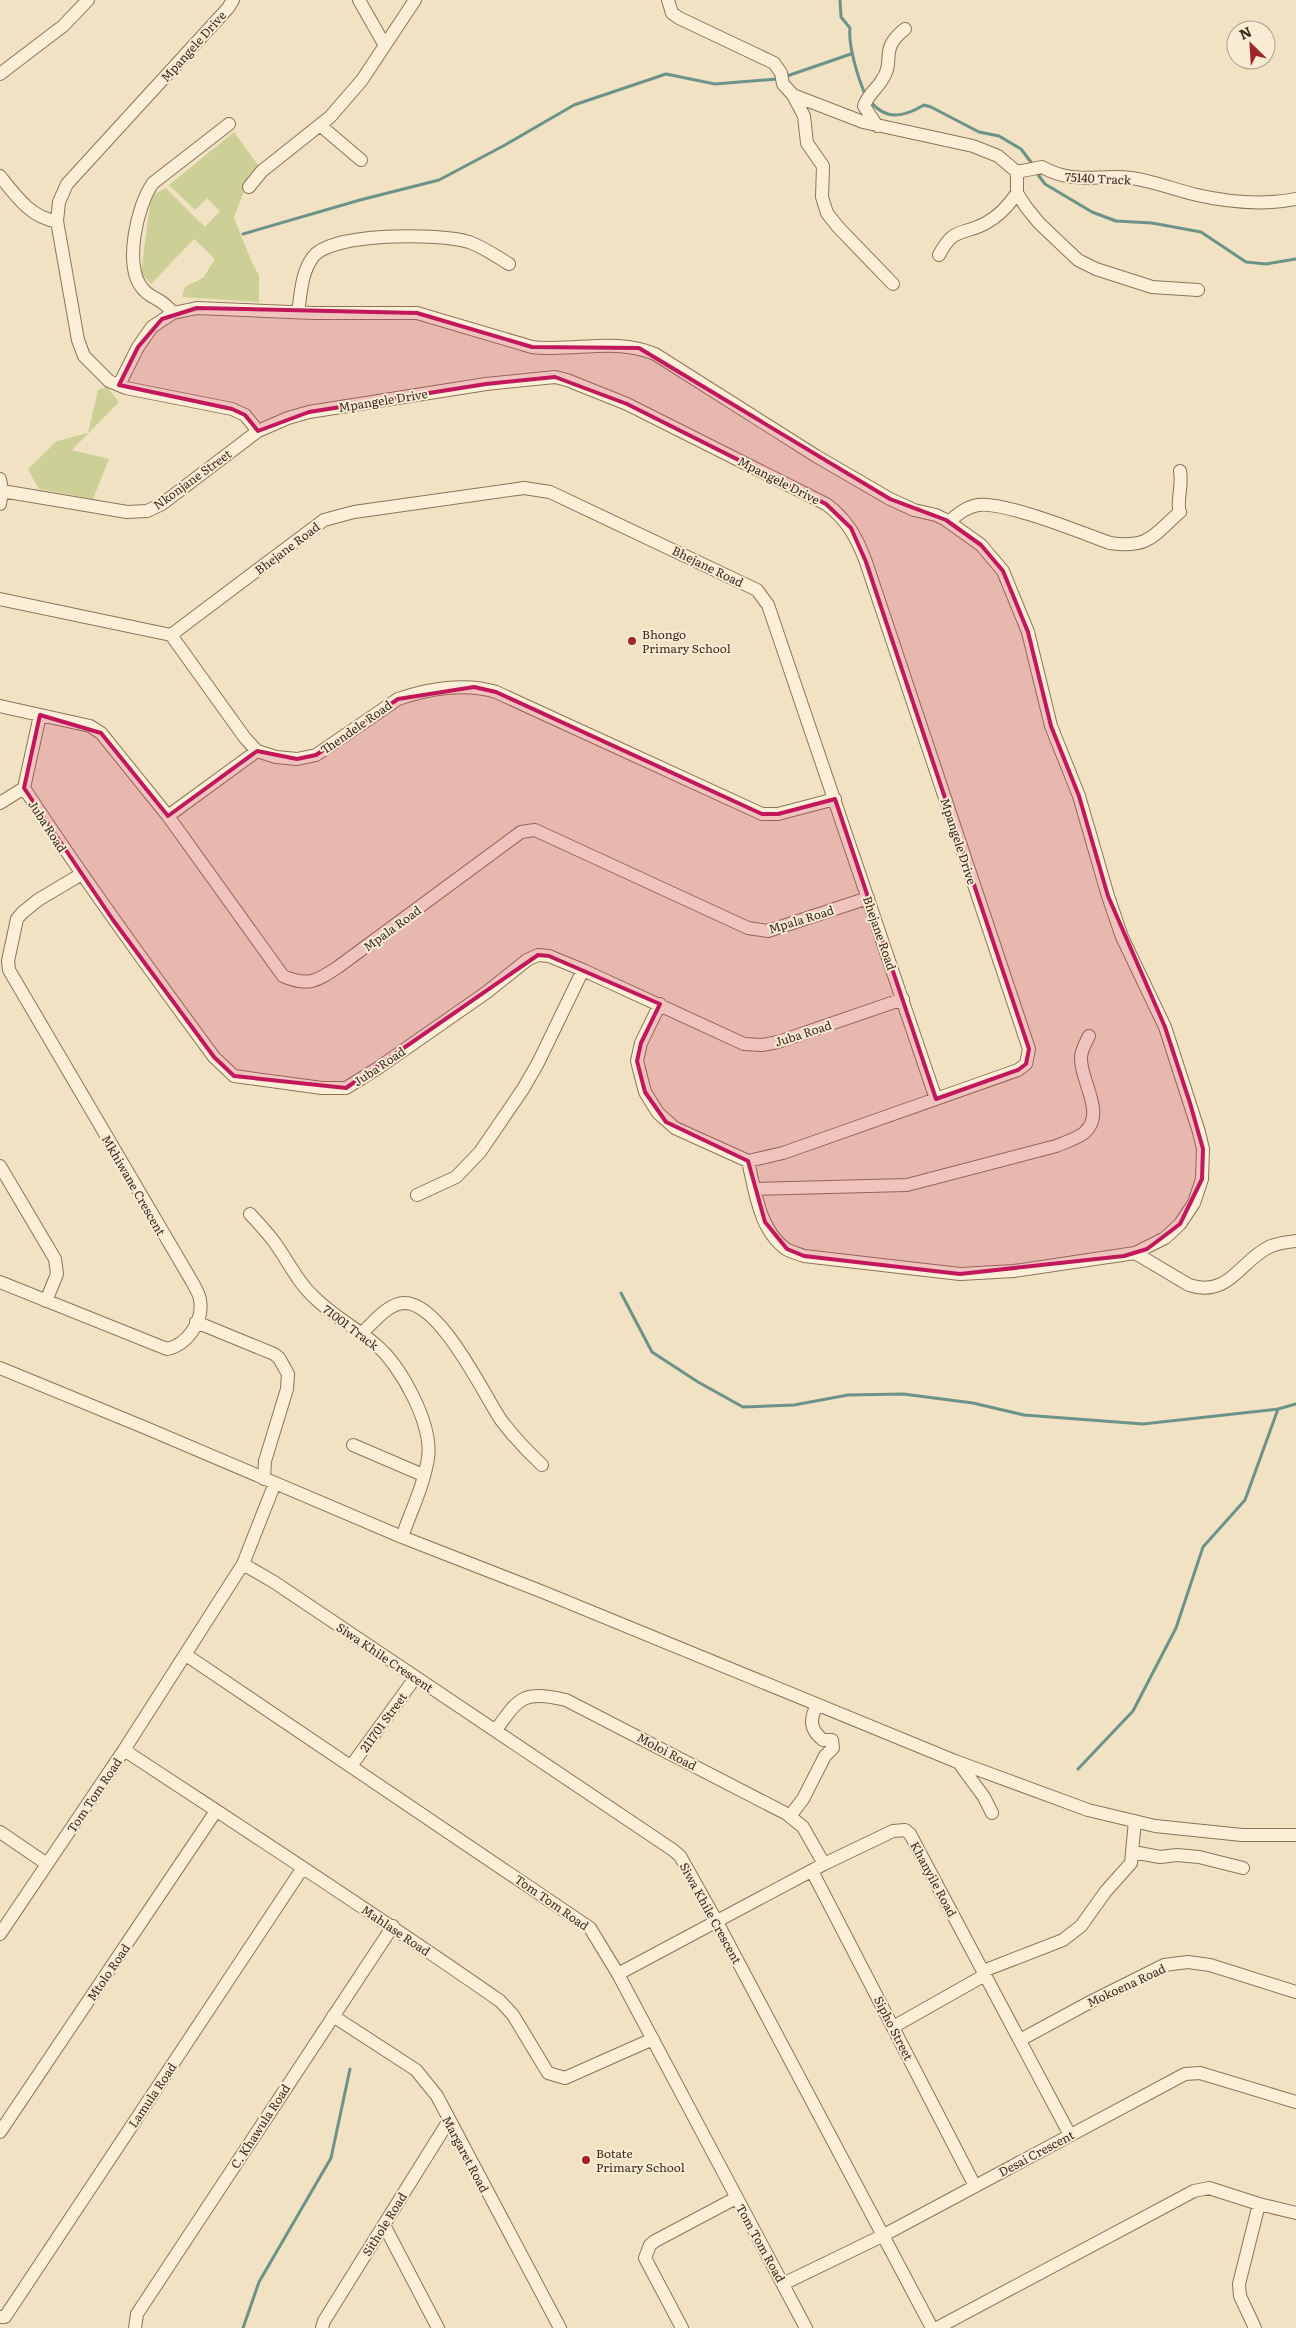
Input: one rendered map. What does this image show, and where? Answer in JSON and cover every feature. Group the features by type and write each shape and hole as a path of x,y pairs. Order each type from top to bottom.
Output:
{"street":[{"path":"0,74 64,26 88,0"},
{"name":"Mpangele Drive","path":"232,0 228,8 67,184 59,202 57,221 78,340 84,356 94,368 109,381 119,385 232,409 245,415 258,431 288,418 309,412 486,384 555,377 627,404 826,504 839,513 851,528 863,553 1029,1049 1026,1064 1018,1070 782,1153 748,1161"},
{"path":"359,0 384,44"},
{"path":"248,187 262,171 321,126 362,80 384,44 415,0"},
{"path":"668,0 672,13 679,18 774,63 781,73 783,84 793,95 804,116 807,143 823,166 822,197 827,213 893,284"},
{"path":"878,126 864,106 867,96 882,80 891,42 905,29"},
{"name":"75140 Track","path":"793,95 878,126 973,146 1030,170 1075,179 1131,178 1199,195 1244,201 1296,199"},
{"path":"173,313 164,302 148,294 139,284 135,274 134,229 136,221 146,193 154,183 229,124"},
{"path":"321,126 361,160"},
{"path":"939,256 946,242 953,235 984,225 996,218 1017,193 1030,170"},
{"path":"0,176 25,205 44,220 57,221"},
{"path":"1017,193 1039,223 1078,260 1087,265 1152,287 1198,290"},
{"path":"298,312 304,272 313,257 319,251 332,244 410,236 448,238 469,242 509,264"},
{"path":"119,385 138,347 152,327 173,313 197,308 298,312 418,313 532,347 547,349 613,345 640,348 655,354 816,456 890,499 914,510 936,515 981,545 1003,571 1028,632 1051,726 1079,796 1122,937 1165,1027 1199,1132 1203,1149 1202,1179 1194,1203 1180,1224 1146,1249 1135,1253 1014,1271 960,1274 804,1256 786,1249 775,1238 759,1209 748,1161 699,1140 666,1122 645,1092 637,1061 639,1050 660,1004"},
{"name":"Nkonjane Street","path":"1,485 128,512 147,511 162,504 258,431"},
{"path":"949,522 966,509 988,504 1019,512 1110,543 1124,545 1138,543 1150,539 1162,531 1180,512 1177,506 1182,482 1180,471"},
{"path":"0,504 1,485"},
{"name":"Bhejane Road","path":"171,635 324,520 354,512 524,488 542,490 701,562 757,590 768,605 936,1099"},
{"path":"0,599 171,635 245,738 257,750 168,816"},
{"name":"Thendele Road","path":"257,750 276,757 297,759 316,755 398,699 409,695 474,687 496,692 762,814 778,814 834,799"},
{"name":"Mpala Road","path":"0,706 90,726 101,733 168,816 283,976 303,982 316,981 338,967 521,832 528,830 535,830 748,928 760,931 768,931 868,898"},
{"name":"Juba Road","path":"40,715 24,788 80,875 214,1058 234,1076 322,1088 346,1088 378,1068 487,992 528,960 538,955 549,956 583,970 744,1044 762,1045 784,1040 902,999"},
{"path":"0,803 24,788"},
{"name":"Mkhiwane Crescent","path":"0,1282 167,1349 181,1345 188,1338 196,1322 201,1302 194,1285 9,970 8,961 17,920 22,913 38,900 80,875"},
{"path":"417,1195 456,1177 480,1152 534,1069 583,970"},
{"path":"755,1189 907,1185 1056,1146 1077,1138 1087,1131 1093,1119 1093,1101 1081,1058 1082,1049 1089,1036"},
{"path":"0,1166 55,1260 57,1274 46,1301"},
{"name":"71001 Track","path":"250,1214 274,1242 313,1297 362,1334 386,1355 413,1394 427,1442 428,1457 416,1500 402,1537"},
{"path":"1135,1253 1189,1285 1209,1288 1229,1280 1271,1246 1296,1241"},
{"path":"362,1334 395,1305 410,1304 421,1308 462,1355 501,1419 542,1465"},
{"name":"Tom Tom Road","path":"0,1934 124,1750 243,1564 269,1481 265,1461 287,1389 288,1374 284,1365 274,1354 196,1322"},
{"path":"0,1368 402,1537 543,1592 959,1763 1088,1810 1155,1826 1242,1835 1296,1835"},
{"path":"353,1445 423,1474"},
{"name":"Siwa Khile Crescent","path":"243,1564 274,1582 674,1850 685,1863 717,1922 932,2328"},
{"name":"Tom Tom Road","path":"186,1655 580,1919 597,1937 806,2328"},
{"name":"211701 Street","path":"351,1766 415,1678"},
{"name":"Moloi Road","path":"496,1730 515,1703 522,1699 543,1695 566,1700 790,1816 803,1827 824,1864"},
{"path":"790,1816 803,1799 825,1756 833,1748 832,1740 823,1740 814,1733 810,1718 817,1704"},
{"name":"Mahlase Road","path":"124,1750 302,1869 393,1926 507,2008 548,2073 565,2078 653,2039"},
{"path":"959,1763 984,1797 992,1814"},
{"name":"Mtolo Road","path":"0,2132 216,1811"},
{"path":"893,2027 984,1973 1064,1940 1072,1934 1081,1926 1106,1891 1128,1867 1133,1857 1135,1821"},
{"name":"Khanyile Road","path":"618,1974 824,1864 893,1830 905,1830 910,1834 1070,2135"},
{"path":"0,1832 47,1864"},
{"path":"1133,1852 1160,1857 1177,1855 1199,1857 1243,1868"},
{"name":"Lamula Road","path":"5,2321 302,1869"},
{"name":"Sipho Street","path":"812,1871 976,2186"},
{"name":"C. Khawula Road","path":"135,2328 137,2314 393,1926"},
{"name":"Mokoena Road","path":"1020,2040 1164,1965 1188,1962 1210,1965 1296,1992"},
{"name":"Margaret Road","path":"333,2016 416,2070 436,2096 448,2122 560,2328"},
{"name":"Desai Crescent","path":"783,2284 882,2236 1185,2074 1192,2072 1296,2102"},
{"name":"Sithole Road","path":"322,2328 324,2321 448,2122"},
{"path":"937,2328 1194,2191 1209,2188 1259,2204 1296,2213"},
{"path":"682,2328 645,2258 647,2251 655,2241 736,2198"},
{"path":"1255,2328 1240,2296 1239,2284 1259,2204"},
{"path":"384,2225 438,2328"}],"highlighted area":[{"path":"197,308 417,313 532,347 639,348 890,499 946,520 981,545 1003,571 1028,632 1051,726 1079,796 1108,896 1165,1027 1190,1103 1203,1149 1202,1179 1180,1224 1147,1249 1124,1256 960,1274 804,1256 787,1249 765,1222 748,1161 666,1122 645,1092 637,1061 641,1043 660,1004 549,956 538,955 346,1088 234,1076 214,1057 113,920 24,788 40,715 101,733 168,816 257,751 297,759 316,755 398,699 474,687 496,692 762,814 778,814 835,799 936,1099 1018,1070 1026,1064 1029,1049 866,562 851,528 826,504 627,404 555,377 486,384 309,412 258,431 245,415 232,409 119,385 138,347 162,319"}],"green space":[{"path":"234,132 258,165 242,196 234,218 259,275 259,302 182,297 185,287 203,278 215,259 194,239 151,284 141,273 151,196 166,188 205,227 220,211 207,198 195,210 169,185"},
{"path":"107,387 119,402 72,450 109,459 93,499 39,489 28,469 57,441 88,433 98,390"}],"waterway":[{"path":"840,0 841,17 850,28 852,52 865,94"},
{"path":"787,76 851,54"},
{"path":"243,234 360,200 439,180 574,105 666,74 715,84 777,79"},
{"path":"870,101 882,112 896,115 909,112 924,105 931,107 979,132 999,136 1021,149 1034,166"},
{"path":"1036,172 1045,184 1092,212 1116,221 1152,223 1201,232 1246,262 1266,264 1296,259"},
{"path":"621,1293 652,1352 698,1382 743,1407 794,1405 848,1395 903,1394 973,1403 1024,1415 1143,1424 1278,1409 1296,1404"},
{"path":"1078,1769 1133,1711 1176,1628 1203,1547 1245,1500 1278,1409"},
{"path":"243,2328 259,2282 331,2158 350,2069"}],"place":[{"name":"Bhongo Primary School","path":"632,641"},
{"name":"Botate Primary School","path":"586,2160"}]}
